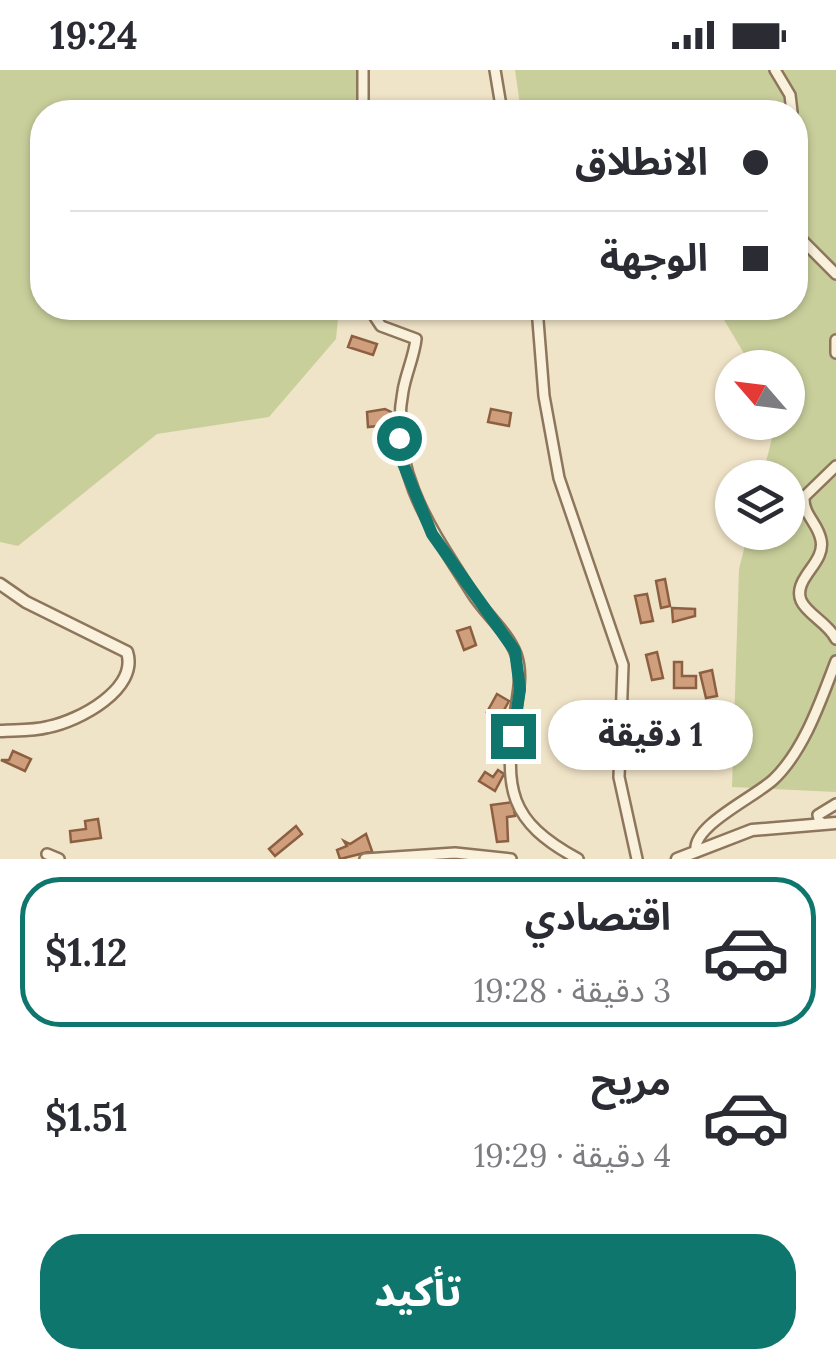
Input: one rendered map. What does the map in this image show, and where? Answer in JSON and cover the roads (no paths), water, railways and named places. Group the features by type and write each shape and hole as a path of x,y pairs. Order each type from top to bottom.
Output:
{"street":[{"path":"363,70 363,100"},
{"path":"495,70 500,100"},
{"path":"776,70 791,100"},
{"path":"808,246 836,274"},
{"path":"377,320 381,326 416,339 403,390 402,461 432,534 484,612 508,640 520,668 511,758 516,806 550,844 578,859"},
{"path":"538,320 544,396 560,478 623,664 619,777 637,859"},
{"path":"836,340 836,353"},
{"path":"836,466 804,496 804,508 820,536 822,548 798,596 802,607 836,638"},
{"path":"0,584 26,602 127,652 131,665 129,674 107,698 73,719 50,727 0,731"},
{"path":"703,849 693,852 705,831 780,772 817,708 836,661"},
{"path":"820,823 818,815 836,804"},
{"path":"678,859 752,830 836,822"},
{"path":"47,854 59,859"},
{"path":"365,859 511,859"}]}
